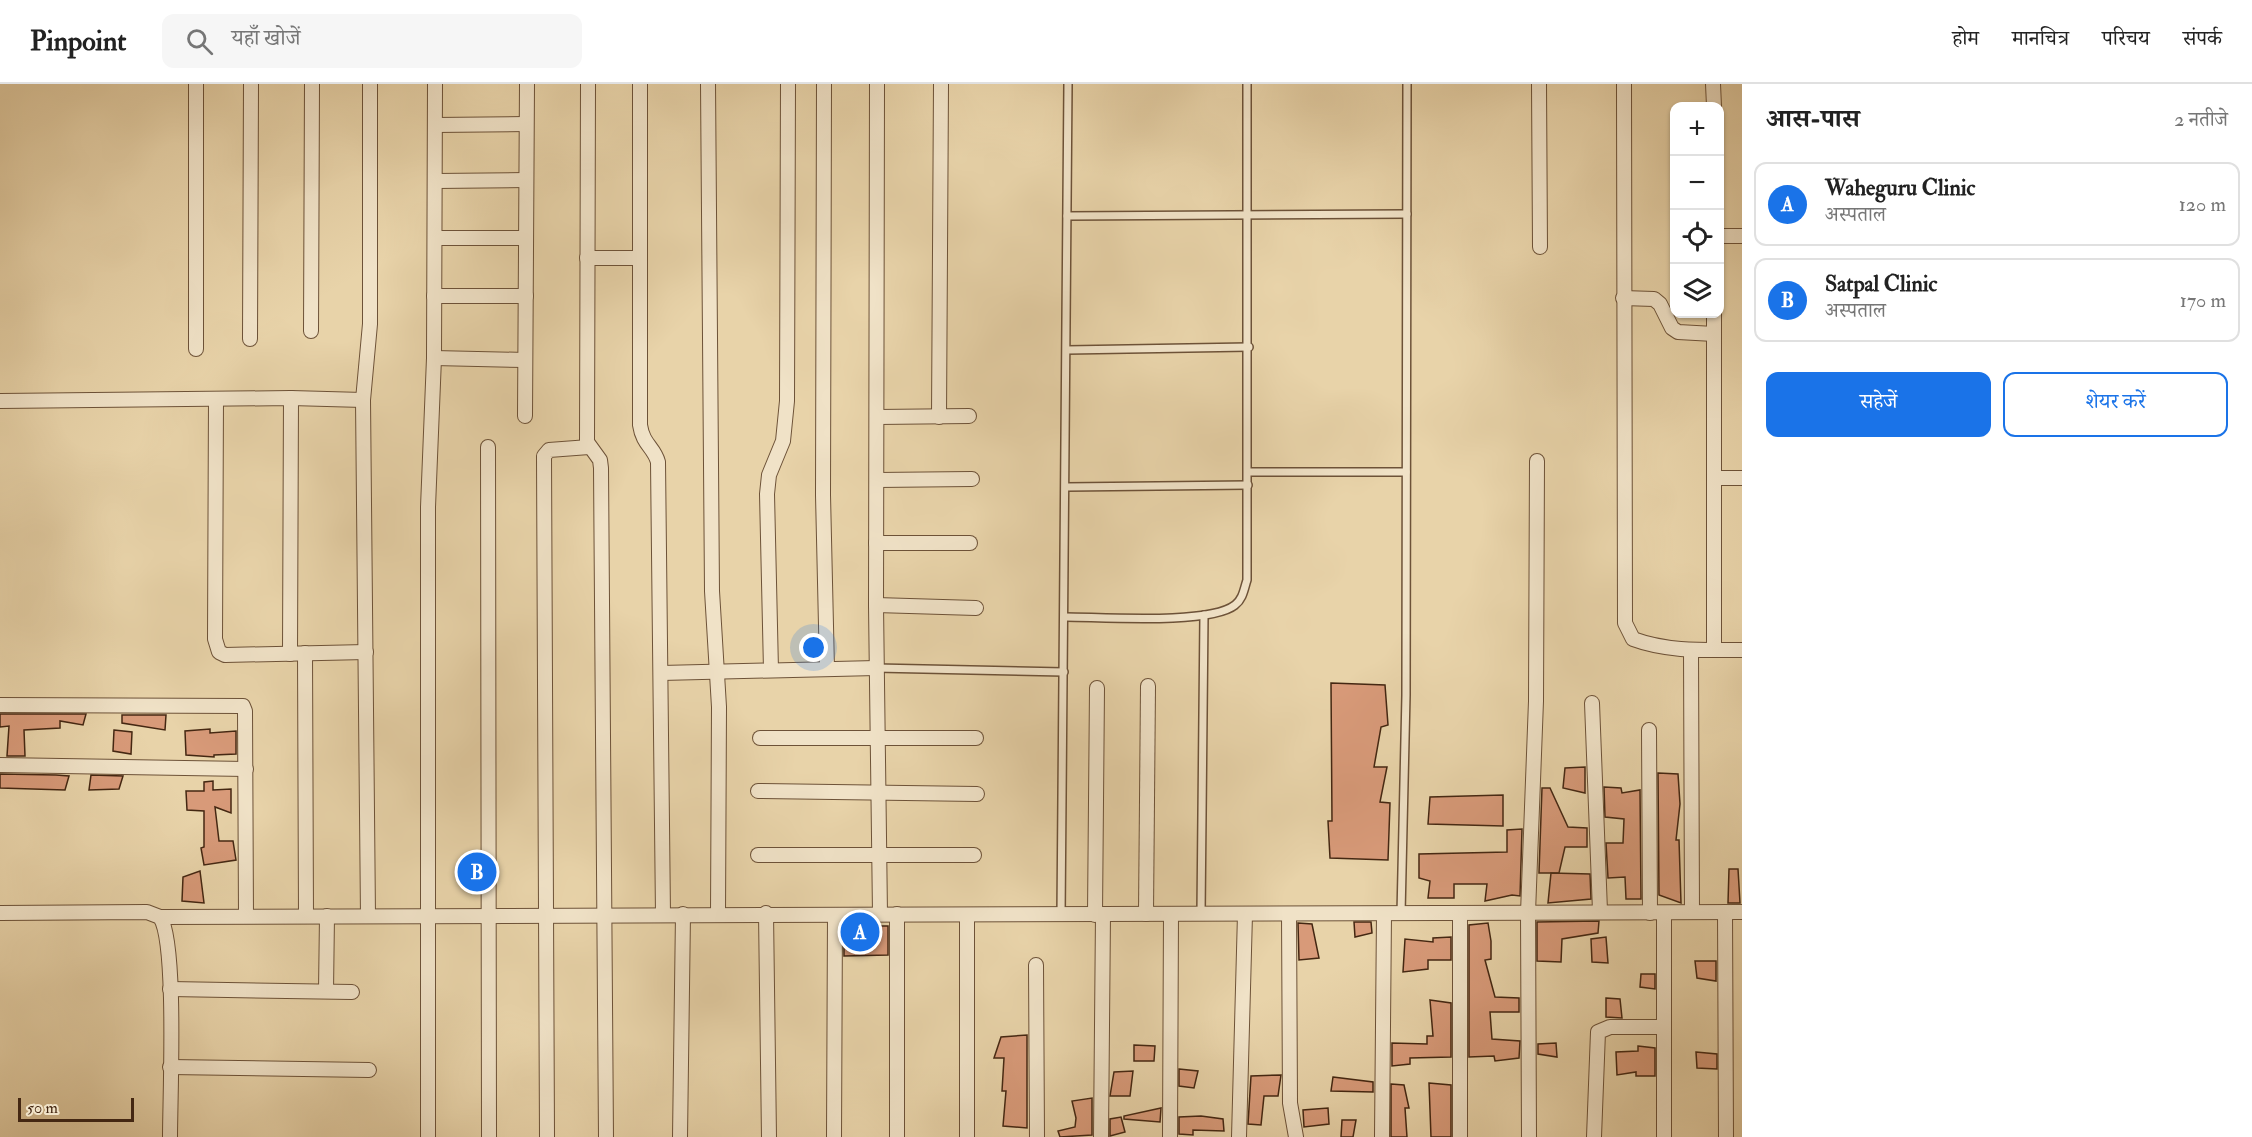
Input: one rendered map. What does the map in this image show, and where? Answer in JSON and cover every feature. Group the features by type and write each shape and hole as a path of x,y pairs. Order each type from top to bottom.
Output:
{"street":[{"path":"196,84 196,349"},
{"path":"250,339 251,84"},
{"path":"310,331 312,84"},
{"path":"368,916 363,400 370,334 370,84"},
{"path":"428,1137 428,484 434,358 435,84"},
{"path":"525,416 526,84"},
{"path":"588,84 589,447 600,460 601,468 601,727 607,915 606,1137"},
{"path":"640,84 640,425 642,439 657,455 658,462 663,915"},
{"path":"708,84 710,474 712,591 718,673 718,914"},
{"path":"771,670 767,494 769,475 783,441 788,401 788,84"},
{"path":"824,84 823,472 827,669"},
{"path":"877,84 876,668 880,914"},
{"path":"939,417 941,84"},
{"path":"1539,84 1539,247"},
{"path":"1624,84 1625,623 1633,639 1648,645 1691,650 1742,650"},
{"path":"1713,84 1714,102"},
{"path":"435,125 526,124"},
{"path":"436,181 526,180"},
{"path":"1724,236 1742,236"},
{"path":"435,238 526,238"},
{"path":"587,258 640,258"},
{"path":"434,296 525,296"},
{"path":"1623,298 1654,299 1660,304 1672,328 1678,332 1714,334"},
{"path":"1714,318 1714,650"},
{"path":"434,358 525,360"},
{"path":"0,401 291,398 363,400"},
{"path":"290,654 291,398"},
{"path":"216,399 216,646 225,655 366,652"},
{"path":"877,417 969,416"},
{"path":"488,447 489,1137"},
{"path":"547,1137 544,916 544,456 549,450 589,447"},
{"path":"1530,1137 1528,913 1536,701 1537,461"},
{"path":"1714,478 1742,478"},
{"path":"876,480 972,479"},
{"path":"876,543 970,543"},
{"path":"876,605 976,608"},
{"path":"1691,650 1692,912"},
{"path":"305,653 306,916"},
{"path":"661,673 876,668"},
{"path":"1146,914 1148,686"},
{"path":"1097,688 1101,1137"},
{"path":"1593,703 1600,911"},
{"path":"0,705 243,706 246,769 246,915"},
{"path":"1649,730 1663,1027 1664,1137"},
{"path":"760,738 976,738"},
{"path":"0,765 246,769"},
{"path":"758,791 977,794"},
{"path":"758,855 974,855"},
{"path":"0,913 147,912 160,917 766,913 1061,916 1600,911 1742,912"},
{"path":"1725,912 1726,1137"},
{"path":"766,913 769,1137"},
{"path":"680,1137 683,914"},
{"path":"897,914 897,1137"},
{"path":"1170,1137 1171,914"},
{"path":"1239,1137 1245,914"},
{"path":"1289,914 1290,1103 1296,1137"},
{"path":"1382,1137 1384,914"},
{"path":"1460,914 1460,1137"},
{"path":"834,1137 835,915"},
{"path":"967,915 967,1137"},
{"path":"326,992 327,916"},
{"path":"160,917 166,934 170,989 170,1137"},
{"path":"1036,965 1037,1137"},
{"path":"170,989 352,992"},
{"path":"1594,1137 1598,1032 1610,1027 1663,1027"},
{"path":"170,1067 369,1070"}],"lane":[{"path":"1061,916 1066,618 1068,84"},
{"path":"1066,618 1204,615 1235,605 1242,596 1247,580 1248,485 1247,84"},
{"path":"1401,914 1405,788 1407,84"},
{"path":"1067,216 1407,214"},
{"path":"1067,350 1249,347"},
{"path":"1248,472 1406,472"},
{"path":"1067,487 1248,485"},
{"path":"1201,914 1204,615"},
{"path":"876,668 1064,672"}],"building":[{"path":"1331,683 1385,685 1388,725 1381,727 1374,767 1387,767 1380,802 1390,803 1388,860 1330,858 1328,821 1332,821"},
{"path":"0,714 86,714 83,725 60,721 60,728 24,730 25,756 7,756 9,726 0,727"},
{"path":"122,715 166,715 165,730 122,723"},
{"path":"210,729 210,733 236,731 236,754 214,755 214,757 186,755 185,731"},
{"path":"114,730 132,732 131,754 113,751"},
{"path":"1585,767 1585,793 1563,788 1565,768"},
{"path":"1658,773 1678,774 1680,804 1676,840 1679,840 1681,903 1659,895"},
{"path":"0,774 69,776 65,790 0,788"},
{"path":"91,775 123,776 119,789 89,790"},
{"path":"213,781 213,790 231,789 231,813 215,807 219,841 233,841 236,860 204,865 201,848 204,847 204,811 187,810 186,791 204,791 204,782"},
{"path":"1604,787 1621,788 1622,793 1640,790 1641,899 1626,899 1625,877 1608,878 1606,843 1623,843 1624,819 1605,817"},
{"path":"1542,788 1550,788 1568,827 1587,828 1587,847 1565,847 1559,873 1539,873"},
{"path":"1503,795 1503,826 1428,824 1430,797"},
{"path":"1522,829 1520,896 1512,895 1485,901 1487,884 1454,884 1454,898 1428,898 1430,881 1419,878 1419,854 1507,852 1507,830"},
{"path":"1729,869 1738,869 1740,903 1728,903"},
{"path":"200,871 204,903 182,901 183,877"},
{"path":"1551,873 1590,874 1591,899 1548,903"},
{"path":"1599,921 1598,933 1562,939 1561,962 1537,961 1537,922"},
{"path":"1354,922 1371,922 1372,933 1355,937"},
{"path":"1298,923 1312,924 1319,958 1299,960"},
{"path":"1488,923 1491,959 1485,960 1495,997 1519,998 1519,1012 1490,1012 1492,1039 1520,1041 1519,1058 1495,1061 1494,1056 1469,1057 1469,925"},
{"path":"844,926 888,926 888,955 844,956"},
{"path":"1451,937 1451,960 1428,960 1428,969 1403,972 1405,939 1433,942 1433,938"},
{"path":"1606,937 1608,963 1592,962 1591,939"},
{"path":"1695,961 1716,961 1716,981 1697,978"},
{"path":"1641,974 1655,974 1655,989 1640,987"},
{"path":"1606,998 1620,999 1622,1018 1606,1017"},
{"path":"1430,1000 1451,1003 1451,1057 1410,1058 1410,1064 1392,1066 1392,1043 1427,1044 1427,1036 1433,1036"},
{"path":"1027,1035 1027,1128 1003,1126 1006,1091 1002,1091 1004,1058 994,1058 1001,1037"},
{"path":"1556,1043 1557,1057 1538,1054 1538,1044"},
{"path":"1134,1045 1155,1046 1154,1061 1134,1061"},
{"path":"1638,1046 1655,1048 1655,1076 1636,1076 1636,1072 1617,1075 1616,1052 1638,1051"},
{"path":"1696,1052 1717,1054 1717,1069 1697,1068"},
{"path":"1179,1069 1198,1071 1194,1088 1179,1086"},
{"path":"1133,1071 1130,1096 1110,1096 1114,1072"},
{"path":"1281,1075 1278,1096 1264,1096 1261,1125 1248,1124 1251,1076"},
{"path":"1333,1077 1373,1082 1373,1092 1331,1091"},
{"path":"1429,1083 1451,1085 1451,1137 1431,1137"},
{"path":"1391,1084 1404,1085 1409,1108 1405,1108 1407,1137 1391,1137"},
{"path":"1092,1098 1092,1135 1060,1137 1058,1131 1075,1127 1076,1118 1072,1101"},
{"path":"1161,1108 1160,1122 1124,1119 1124,1116"},
{"path":"1328,1108 1329,1124 1304,1127 1303,1110"},
{"path":"1201,1116 1223,1119 1224,1131 1193,1130 1193,1135 1179,1134 1179,1117"},
{"path":"1121,1117 1125,1132 1110,1136 1110,1119"},
{"path":"1342,1120 1356,1120 1353,1137 1341,1137"}],"place":[{"name":"Satpal Clinic","path":"477,872"},
{"name":"Waheguru Clinic","path":"860,932"}]}
